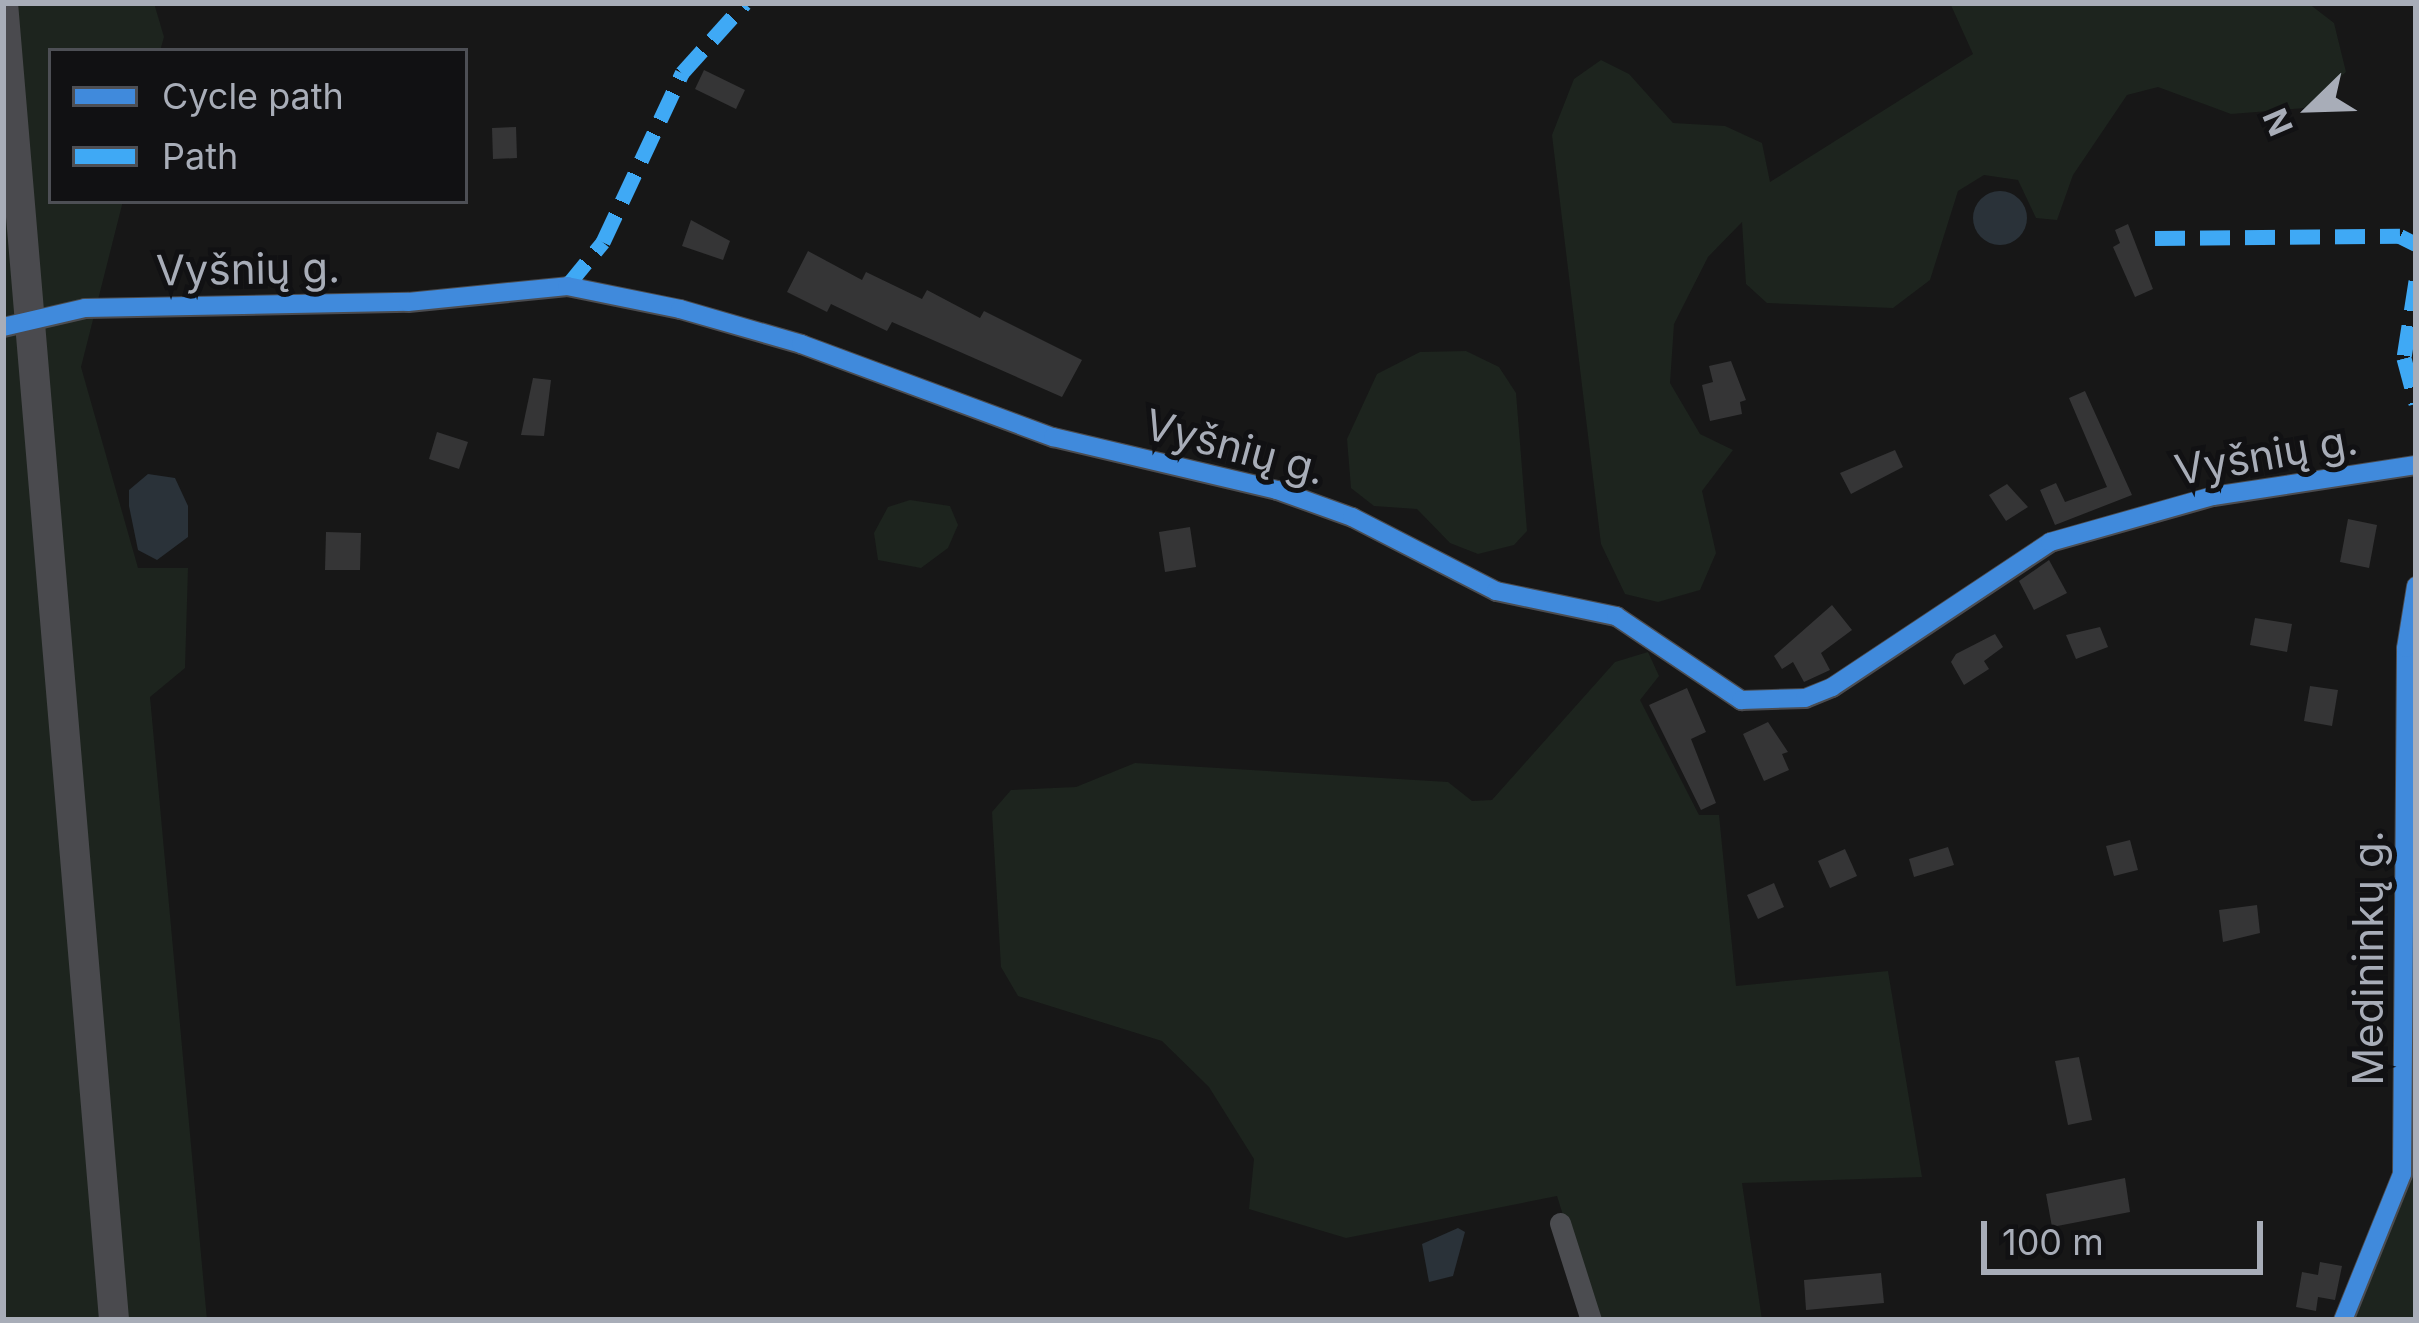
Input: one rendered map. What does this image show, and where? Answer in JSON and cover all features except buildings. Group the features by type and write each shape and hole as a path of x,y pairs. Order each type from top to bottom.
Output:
{"main road":[{"path":"3,3 17,323 114,1320"}],"street":[{"name":"Vyšnių g.","path":"17,323 85,308 430,301 567,286 680,309 801,344 1053,437 1277,490 1352,517 1496,591 1616,616 1741,700 1804,698 1832,687 2050,542 2213,496 2416,465"},
{"name":"Medininkų g.","path":"2343,1320 2402,1174 2406,648 2416,586"},
{"path":"1560,1223 1591,1320"}],"shaded area":[{"path":"3,3 154,3 164,37 161,48 48,48 48,204 122,204 81,367 138,568 188,568 185,668 150,697 207,1320 3,1320"},
{"path":"1950,3 2308,3 2334,23 2346,72 2305,108 2231,114 2158,87 2127,95 2073,175 2057,220 2036,218 2018,180 1984,175 1958,191 1930,280 1893,308 1767,303 1746,284 1742,222 1708,257 1674,324 1670,383 1700,434 1733,450 1702,491 1716,553 1700,590 1658,602 1625,594 1601,544 1552,135 1574,79 1601,60 1629,74 1673,123 1725,126 1762,143 1770,182 1973,54"},
{"path":"2000,191 2019,199 2027,218 2019,237 2000,245 1981,237 1973,218 1981,199"},
{"path":"1466,351 1499,367 1516,393 1527,531 1514,545 1478,554 1450,543 1417,509 1374,506 1351,488 1347,439 1377,374 1420,352"},
{"path":"148,474 175,478 188,506 188,537 157,560 138,550 129,506 129,490"},
{"path":"910,500 950,506 958,525 948,548 921,568 878,560 874,533 888,507"},
{"path":"1648,652 1659,676 1640,700 1699,815 1719,815 1736,986 1888,971 1922,1177 1742,1183 1762,1320 1596,1320 1557,1196 1346,1238 1249,1209 1254,1159 1209,1087 1162,1041 1018,996 1001,967 992,812 1011,790 1076,787 1135,763 1448,782 1472,801 1492,800 1615,662"},
{"path":"2416,681 2416,1320 2352,1320 2413,1161"},
{"path":"1458,1228 1465,1232 1453,1276 1429,1282 1422,1244"}],"marked path":[{"path":"567,286 603,242 682,73 745,3"},
{"path":"2155,238 2400,236 2416,244"},
{"path":"2416,281 2404,358 2416,403"}],"cycle path":[{"path":"3,327 85,308 408,302 567,286 680,309 801,344 1053,437 1277,490 1352,517 1496,591 1616,616 1741,700 1805,698 1832,687 2050,542 2213,496 2416,465"},
{"path":"2343,1320 2402,1174 2406,648 2416,586"}]}
